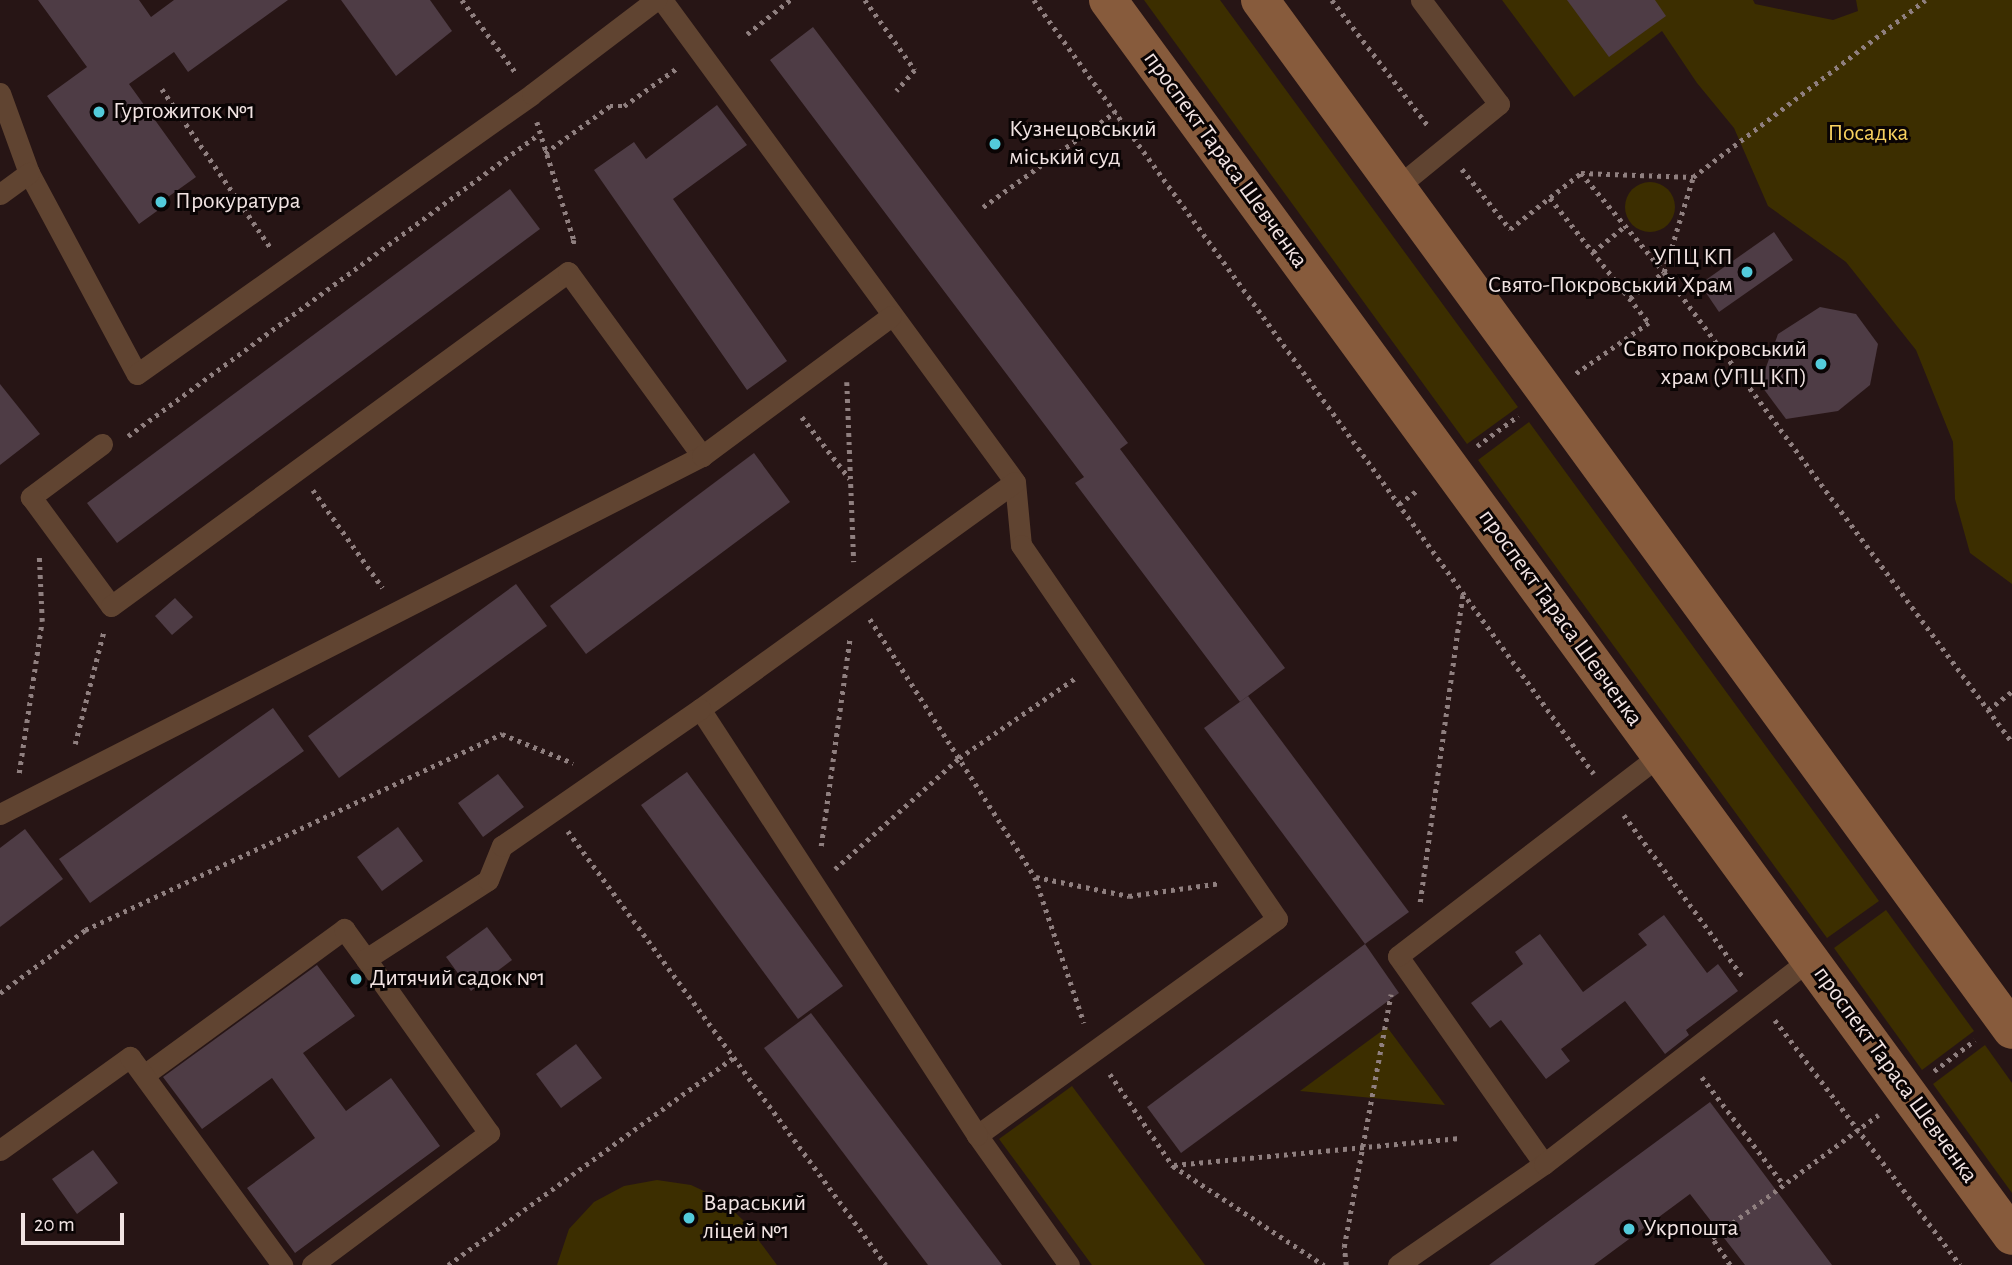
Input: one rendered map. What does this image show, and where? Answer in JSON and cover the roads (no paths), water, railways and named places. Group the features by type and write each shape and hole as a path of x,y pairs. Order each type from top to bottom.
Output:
{"main road":[{"name":"проспект Тараса Шевченка","path":"1108,0 2012,1236"},
{"path":"1260,0 2008,1024"}],"lane":[{"path":"0,93 29,173 137,374 532,94 656,0"},
{"path":"662,0 1015,482 1021,545 1277,919 977,1135"},
{"path":"1396,188 1499,104 1421,0"},
{"path":"0,194 29,173"},
{"path":"102,444 31,497 111,606 568,272 702,456"},
{"path":"7,811 702,456 891,316"},
{"path":"366,959 488,880 502,846 700,709 1015,482"},
{"path":"700,709 977,1135 1069,1265"},
{"path":"1544,1164 1398,956 1660,755"},
{"path":"144,1075 344,929 489,1133 312,1265"},
{"path":"1398,1265 1544,1164 1810,959"},
{"path":"0,1150 130,1057 282,1265"}],"place":[{"name":"Гуртожиток №1","path":"99,112"},
{"name":"Кузнецовський міський суд","path":"995,144"},
{"name":"Прокуратура","path":"161,202"},
{"name":"УПЦ КП Свято-Покровський Храм","path":"1747,272"},
{"name":"Свято покровський храм (УПЦ КП)","path":"1821,364"},
{"name":"Дитячий садок №1","path":"356,979"},
{"name":"Вараський ліцей №1","path":"689,1218"},
{"name":"Укрпошта","path":"1629,1229"}],"park label":[{"name":"Посадка","path":"1868,134"}]}
